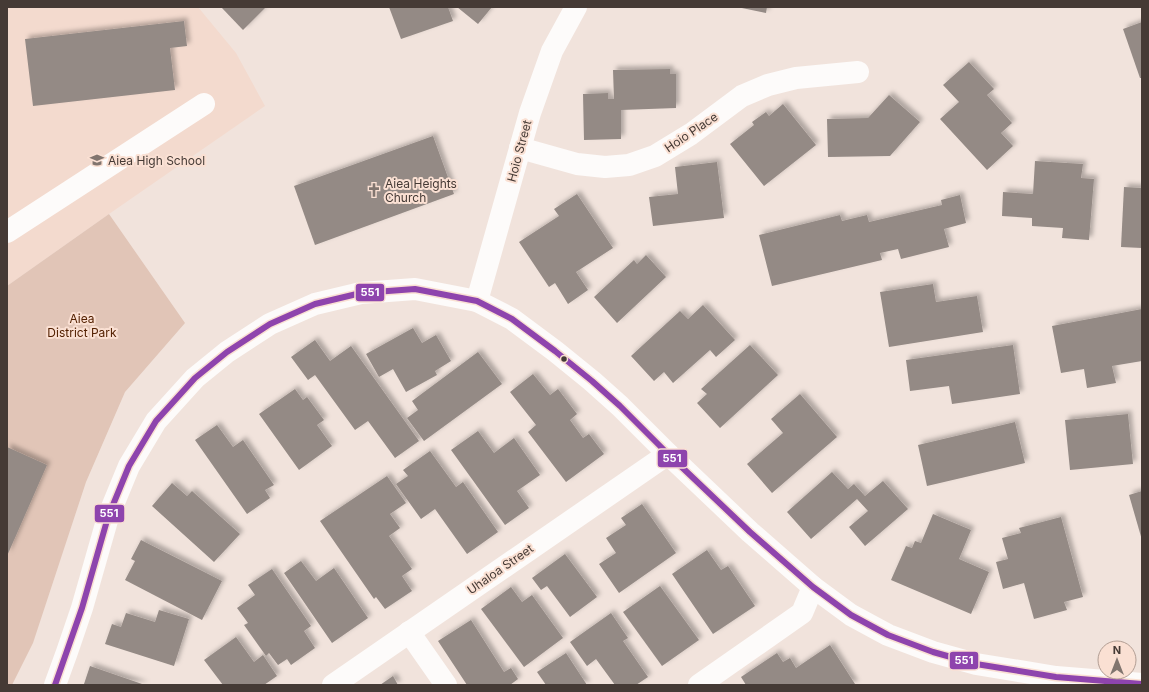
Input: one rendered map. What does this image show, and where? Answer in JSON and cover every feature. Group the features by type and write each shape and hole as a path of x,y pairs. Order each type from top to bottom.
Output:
{"street":[{"name":"Hoio Street","path":"477,301 530,113 552,51 576,7"},
{"name":"Hoio Place","path":"520,148 577,164 605,167 629,165 655,156 691,134 742,96 768,85 796,78 858,72"},
{"path":"7,232 204,104"},
{"path":"54,685 82,608 108,517 129,466 156,421 195,378 227,352 270,324 314,304 361,293 415,289 477,301 512,319 579,371 620,406 750,532 813,587 851,615 888,635 933,652 976,664 1053,681 1142,684"},
{"name":"Uhaloa Street","path":"334,685 668,454"},
{"path":"699,685 802,613 813,587"},
{"path":"409,632 446,685"}],"shaded area":[{"name":"Aiea High School","path":"7,7 198,7 236,53 265,106 7,286"}],"green space":[{"name":"Aiea District Park","path":"109,214 185,323 125,392 86,482 33,643 12,685 7,685 7,286"}],"building":[{"path":"221,7 266,7 243,30"},
{"path":"389,7 448,7 453,21 401,39"},
{"path":"457,7 492,7 478,24"},
{"path":"737,7 767,7 766,13"},
{"path":"184,21 187,46 170,48 175,90 33,106 25,39"},
{"path":"1142,22 1142,78 1140,78 1123,29"},
{"path":"969,62 994,89 987,95 1012,123 1001,133 1013,146 987,170 940,119 959,102 943,85"},
{"path":"670,69 670,74 676,74 676,108 621,110 621,139 584,140 583,94 608,93 608,99 614,99 613,70"},
{"path":"889,95 920,122 890,156 828,157 827,119 868,118"},
{"path":"783,104 816,145 764,186 730,144 754,125 752,122 766,112 769,116"},
{"name":"Aiea Heights Church","path":"433,136 454,194 315,245 294,186"},
{"path":"1035,161 1083,164 1081,178 1094,179 1089,240 1062,238 1063,228 1032,226 1032,218 1002,216 1003,192 1033,194"},
{"path":"717,162 724,218 653,226 649,197 678,194 675,167"},
{"path":"1124,187 1142,188 1142,248 1121,247"},
{"path":"577,194 613,248 576,272 588,290 568,304 555,283 549,287 519,242 559,216 554,209"},
{"path":"960,195 966,223 944,229 949,247 901,259 898,249 880,253 882,260 772,286 759,235 840,215 842,221 867,215 869,222 942,205 941,200"},
{"path":"646,255 666,277 617,323 594,297 634,260 637,264"},
{"path":"933,284 936,302 977,296 983,332 889,347 880,292"},
{"path":"703,305 735,340 716,357 710,350 673,383 664,372 654,381 631,356 680,311 688,319"},
{"path":"1142,309 1142,361 1112,366 1116,383 1087,388 1084,369 1061,373 1052,326"},
{"path":"413,328 422,343 436,335 451,361 435,371 437,375 406,392 393,369 379,377 366,354"},
{"path":"315,340 330,361 351,346 419,441 395,458 368,421 355,430 315,375 308,380 291,357"},
{"path":"750,345 778,375 720,428 697,403 707,394 701,389"},
{"path":"1013,345 1020,394 952,404 949,386 910,391 906,360"},
{"path":"478,352 502,384 424,441 407,418 418,410 412,401"},
{"path":"533,374 550,395 558,389 577,414 570,420 583,438 589,434 604,454 566,482 528,432 536,425 510,392"},
{"path":"295,389 303,400 307,397 324,420 317,425 332,446 299,470 259,414"},
{"path":"800,394 837,437 772,493 747,464 783,433 771,419"},
{"path":"1128,414 1133,464 1070,470 1065,420"},
{"path":"1015,422 1025,463 927,486 918,445"},
{"path":"217,425 233,447 243,440 274,485 265,490 270,498 247,514 195,440"},
{"path":"478,431 494,453 514,438 540,475 517,491 529,508 505,525 451,450"},
{"path":"7,447 47,465 7,556"},
{"path":"430,451 456,487 463,482 498,532 467,554 435,509 421,519 396,484 408,476 403,470"},
{"path":"832,472 848,489 854,484 865,496 883,481 908,509 865,546 849,527 868,511 857,499 811,539 787,512"},
{"path":"387,476 406,503 390,514 400,528 389,536 412,569 402,576 412,591 385,609 376,597 374,599 320,521"},
{"path":"172,483 187,496 192,491 240,534 214,562 152,506"},
{"path":"1142,491 1142,540 1129,495"},
{"path":"642,504 676,553 619,593 599,564 616,553 606,538 626,525 621,518"},
{"path":"933,514 971,530 959,559 989,572 971,614 891,580 906,546 912,548 915,541 921,543"},
{"path":"1061,517 1083,597 1064,602 1067,610 1034,619 1024,583 1003,589 996,562 1008,559 1002,538 1021,533 1019,528"},
{"path":"141,540 222,581 202,620 125,580 135,561 131,559"},
{"path":"707,550 721,570 728,566 755,606 713,634 672,574"},
{"path":"565,554 597,597 570,617 547,586 541,590 532,578"},
{"path":"301,561 316,581 334,568 368,618 332,643 284,573"},
{"path":"272,569 311,626 304,631 315,648 291,665 287,659 278,665 269,653 266,656 244,625 248,623 237,608 255,595 248,585"},
{"path":"660,586 699,640 662,666 623,612"},
{"path":"511,587 522,602 532,595 563,638 524,667 481,609"},
{"path":"159,610 189,619 174,666 105,644 112,624 121,627 126,613 155,622"},
{"path":"611,613 628,638 623,641 648,677 636,685 615,685 596,659 587,666 570,642"},
{"path":"471,620 504,672 511,668 518,679 510,685 467,685 438,641"},
{"path":"236,637 254,662 263,655 277,676 264,685 223,685 204,660"},
{"path":"830,645 855,684 746,685 741,677 777,653 783,662 790,658 796,668"},
{"path":"566,653 587,685 546,685 537,672"},
{"path":"90,666 145,685 84,684"},
{"path":"393,676 398,685 380,685"}],"transit line":[{"name":"551","path":"55,685 82,608 108,517 129,466 156,421 195,378 227,352 270,324 315,304 361,293 415,289 477,301 512,319 555,351 620,406 750,532 813,587 851,615 888,635 933,652 976,664 1056,677 1142,684"}],"place":[{"name":"Aiea High School","path":"97,160"},
{"name":"Aiea Heights Church","path":"374,190"}]}
